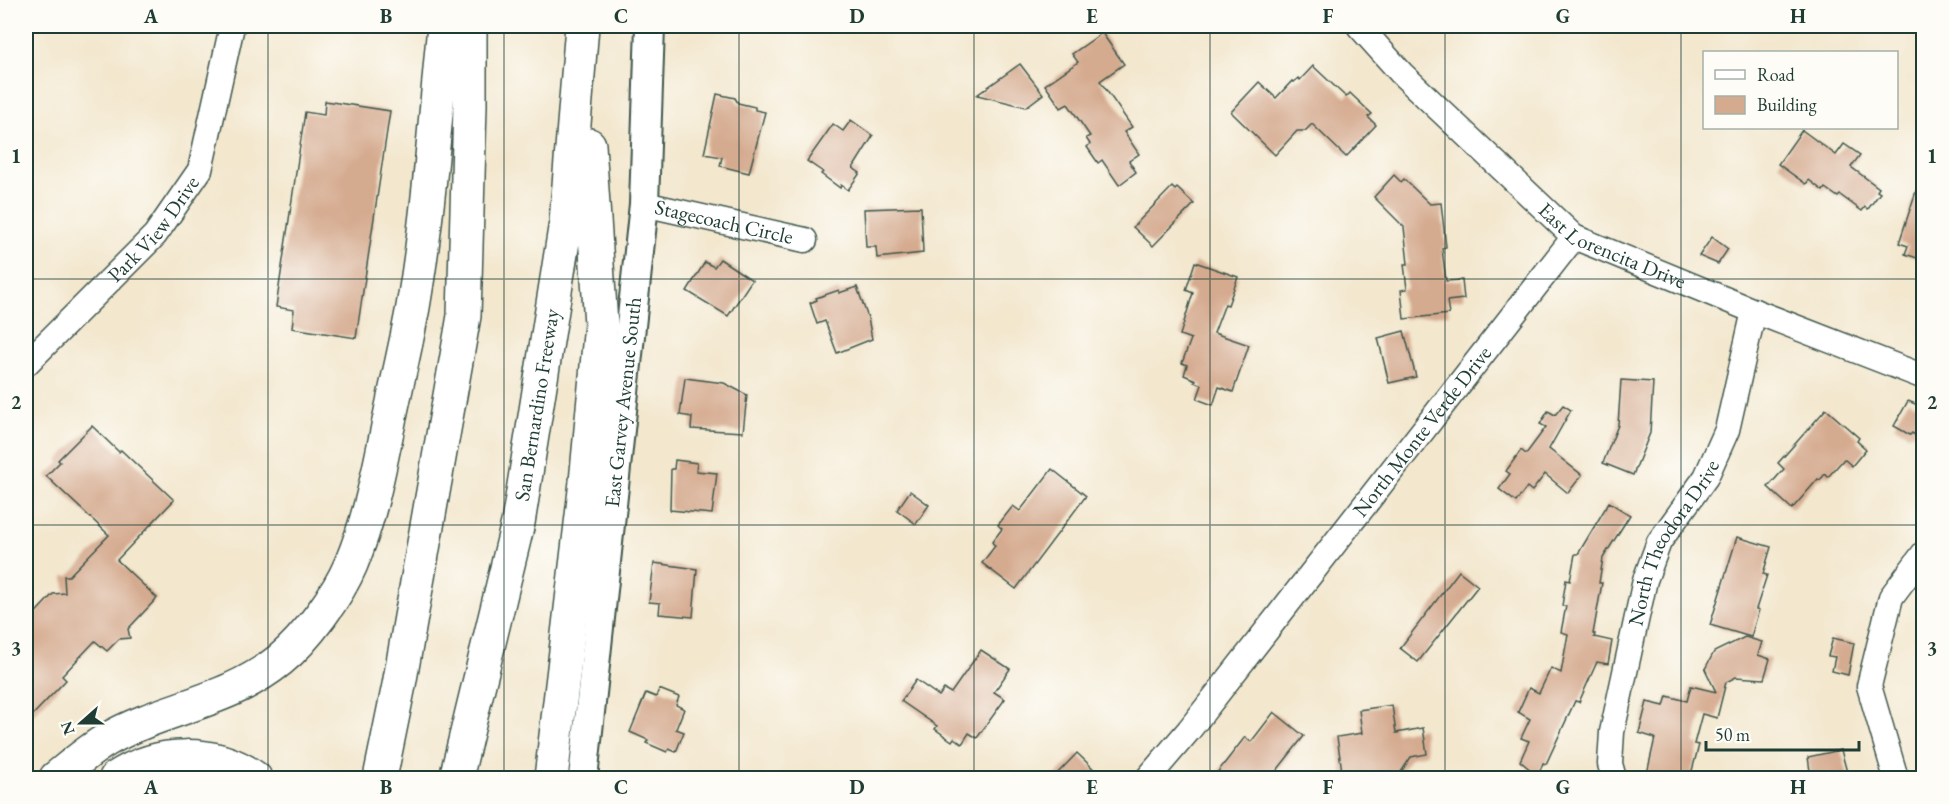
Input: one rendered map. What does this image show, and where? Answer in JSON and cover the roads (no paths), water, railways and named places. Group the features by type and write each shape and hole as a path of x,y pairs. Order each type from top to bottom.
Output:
{"highway":[{"path":"56,778 82,755 109,738 143,723 234,690 281,659 303,637 334,597 351,564 376,487 413,307 444,26"},
{"path":"381,778 464,316 470,26"},
{"path":"550,778 586,482 601,324 583,32"},
{"name":"San Bernardino Freeway","path":"456,778 518,523 566,222 583,32"},
{"path":"116,778 154,760 189,756 226,763 255,778"}],"street":[{"name":"Park View Drive","path":"26,364 155,235 200,170 232,26"},
{"name":"East Garvey Avenue South","path":"584,778 644,204 650,26"},
{"name":"East Lorencita Drive","path":"1359,26 1402,74 1574,237 1923,377"},
{"name":"Stagecoach Circle","path":"644,204 805,240"},
{"name":"North Monte Verde Drive","path":"1148,778 1189,730 1574,237"},
{"name":"North Theodora Drive","path":"1614,778 1610,764 1612,732 1646,580 1659,542 1706,477 1727,430 1754,311"},
{"path":"1896,778 1869,686 1891,597 1923,553"}]}
